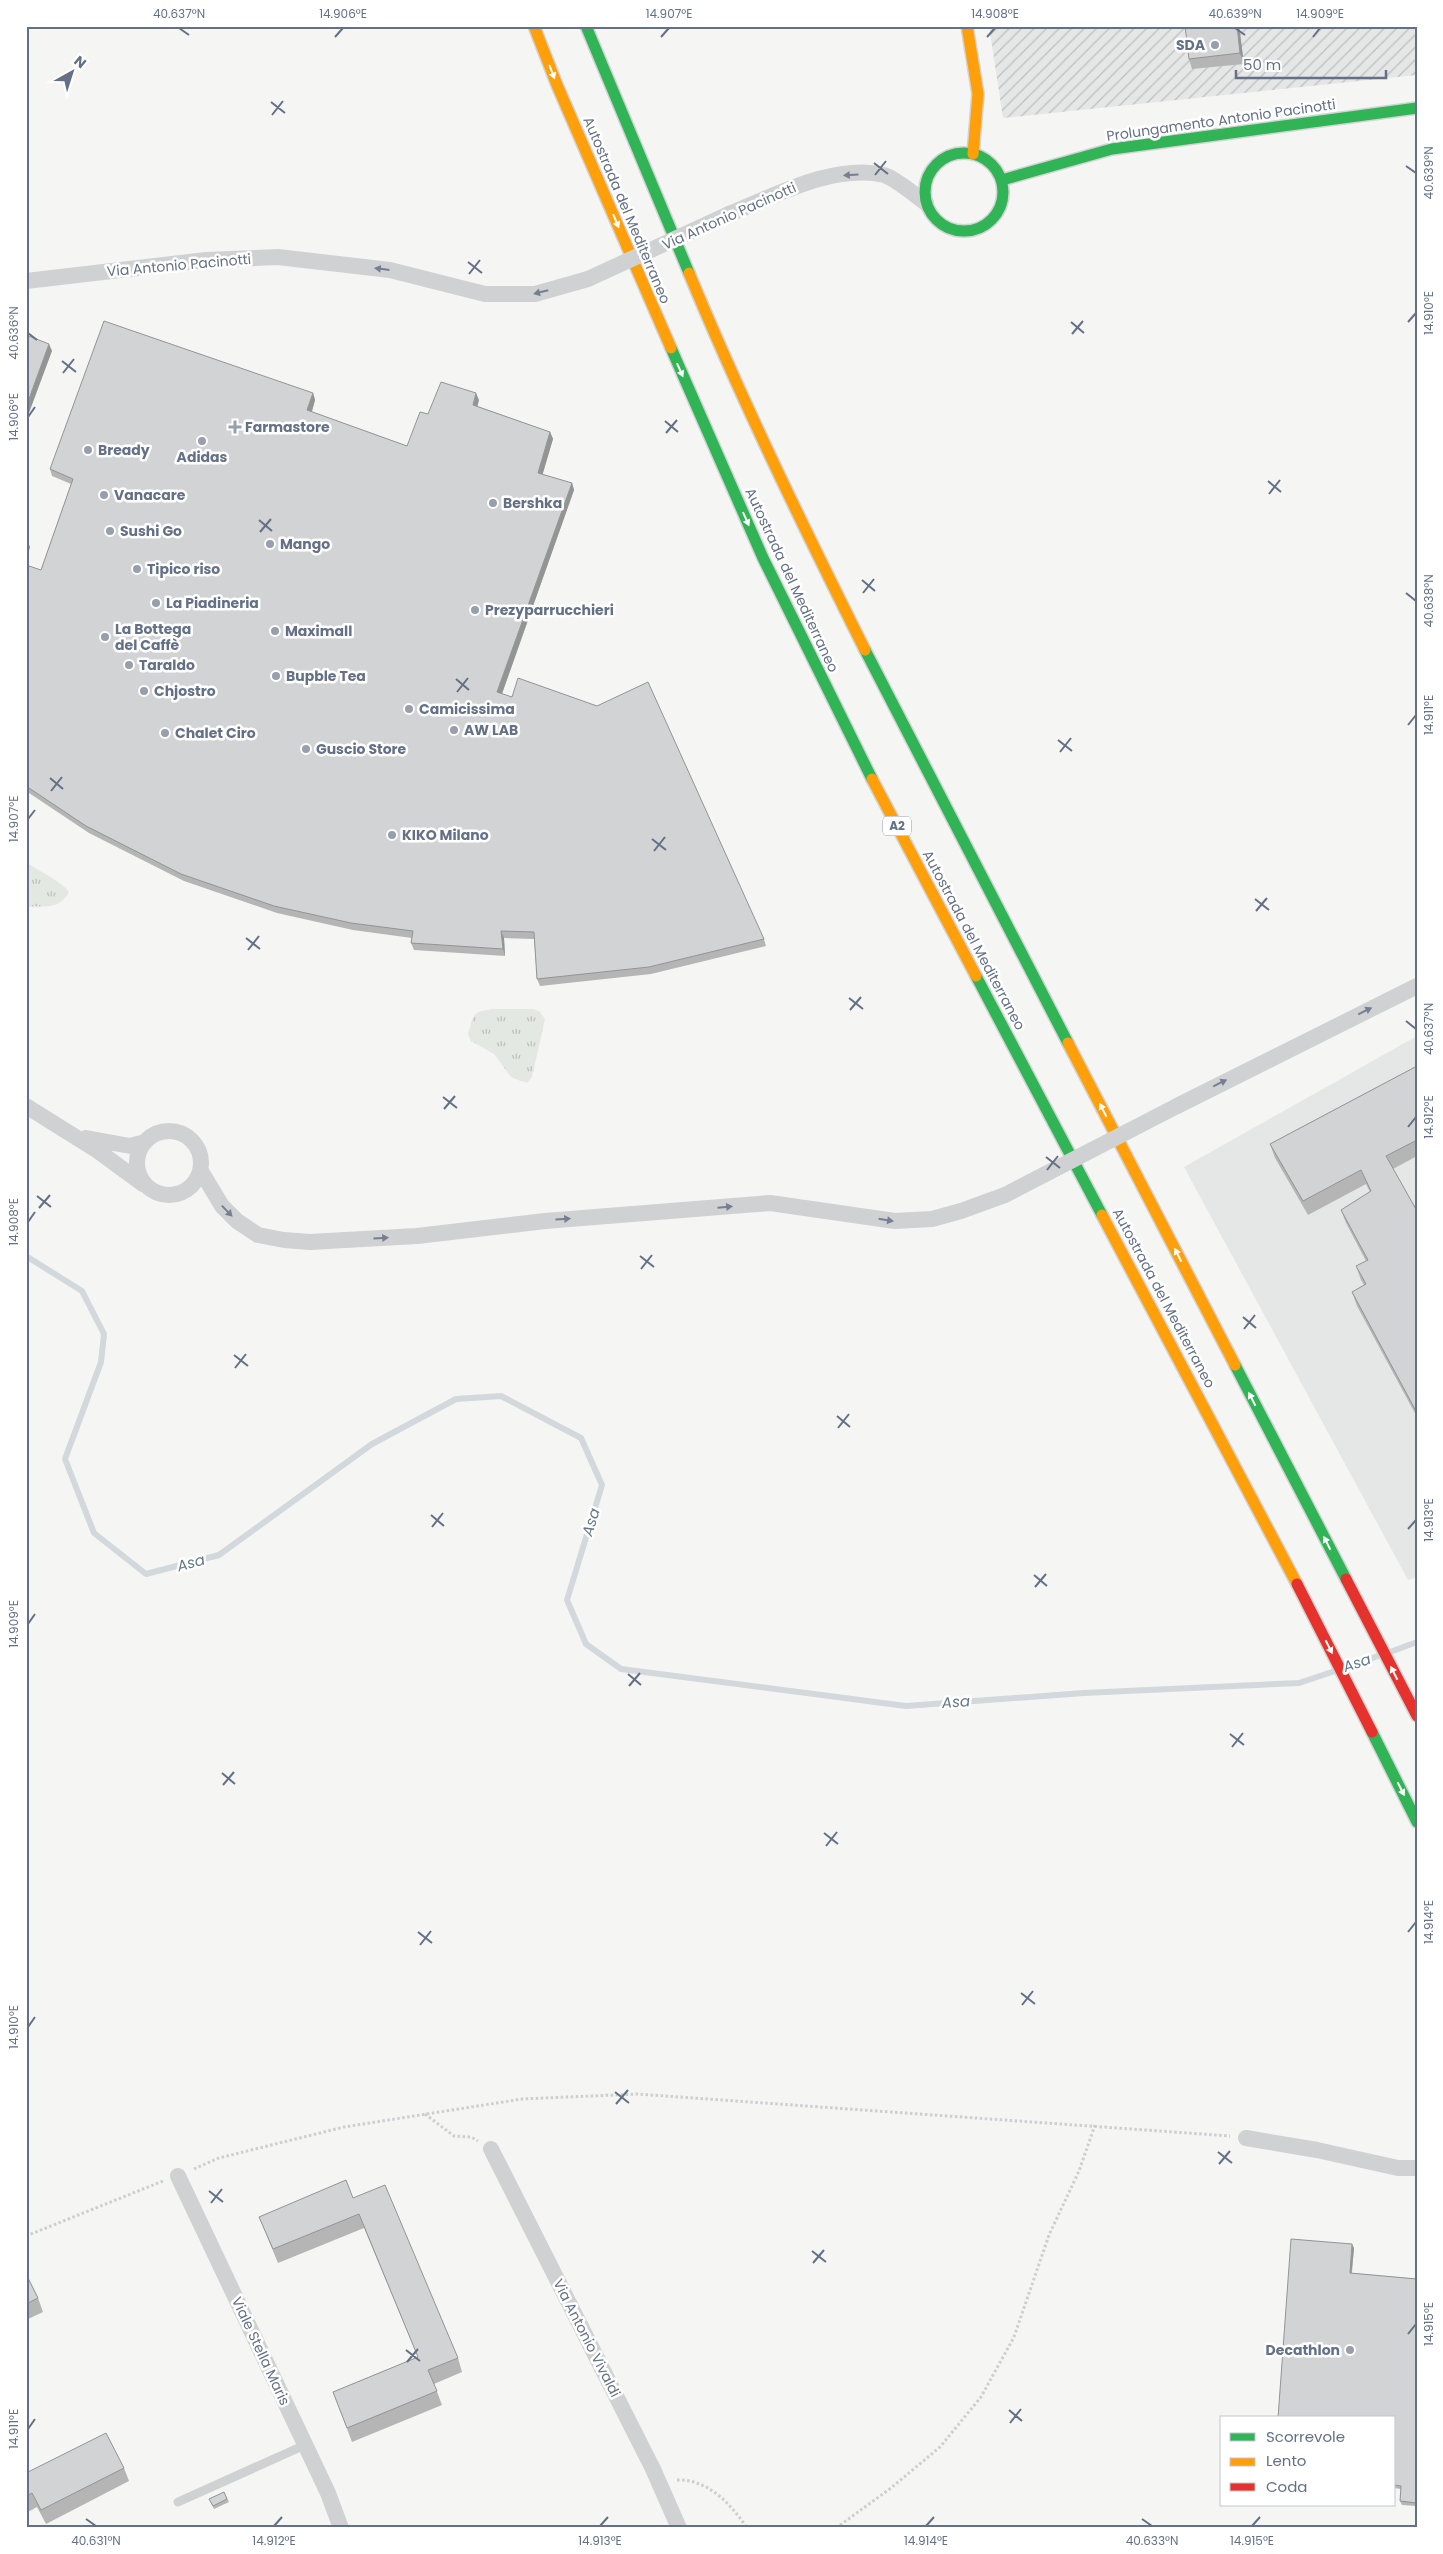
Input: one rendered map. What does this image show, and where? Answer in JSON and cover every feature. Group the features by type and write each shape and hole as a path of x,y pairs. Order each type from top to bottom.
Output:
{"main road":[{"name":"Autostrada del Mediterraneo","path":"534,26 556,85 771,576 854,745 1307,1603 1417,1822"},
{"path":"586,26 720,347 807,535 901,722 1417,1716"},
{"path":"967,26 978,94 973,154"},
{"name":"Prolungamento Antonio Pacinotti","path":"1002,180 1112,149 1417,108"},
{"path":"959,153 973,154 985,159 995,168 1002,180 1004,192 1002,205 996,216 976,230 964,232 946,226 931,214 926,203 925,189 928,176 936,165 946,157 959,153"}],"street":[{"name":"Via Antonio Pacinotti","path":"26,281 206,260 278,257 390,270 485,294 535,294 588,279 729,214 806,182 851,174 886,175 926,203"},
{"path":"71,1134 114,1145 130,1146 145,1142 162,1131 173,1131 182,1134 192,1140 198,1149 201,1171 222,1206 244,1226 258,1235 284,1240 310,1242 417,1236 545,1221 770,1203 895,1222 932,1219 1005,1195 1177,1106 1417,986"},
{"path":"26,1106 71,1134 148,1188 162,1194 178,1194 192,1185 201,1171"},
{"path":"145,1142 137,1160 138,1170 148,1188"},
{"path":"1246,2138 1317,2150 1398,2168 1417,2168"},
{"name":"Via Antonio Vivaldi","path":"491,2149 659,2482 679,2528"},
{"name":"Viale Stella Maris","path":"178,2176 305,2444 341,2528"}],"lane":[{"path":"178,2502 305,2444"}],"path":[{"path":"26,2236 178,2176 218,2158 344,2127 522,2099 637,2094 1094,2125 1246,2138"},
{"path":"424,2114 454,2136 472,2137 491,2149"},
{"path":"836,2528 891,2488 940,2447 981,2398 1014,2337 1049,2236 1079,2171 1094,2125"},
{"path":"659,2482 687,2480 710,2489 731,2506 747,2528"}],"shaded area":[{"path":"989,26 1417,26 1417,75 1003,118"},
{"path":"1417,1036 1417,1577 1408,1580 1184,1167"}],"green space":[{"path":"26,862 56,881 69,892 61,902 51,906 26,907"},
{"path":"492,1009 534,1009 540,1012 545,1019 532,1077 527,1083 511,1077 494,1054 471,1041 468,1034 473,1017 478,1012"}],"building":[{"name":"SDA","path":"1185,26 1237,26 1240,53 1189,59"},
{"name":"Maximall","path":"104,321 313,393 307,410 407,446 420,412 428,414 441,382 476,393 473,405 550,432 538,473 572,483 497,692 512,697 518,678 597,706 648,682 764,939 649,967 537,979 534,932 501,931 503,949 411,943 413,931 351,923 274,906 181,874 86,826 26,786 26,565 41,570 73,479 50,469"},
{"path":"26,335 49,344 26,407"},
{"path":"1417,1066 1417,1140 1386,1156 1417,1211 1417,1413 1352,1292 1366,1284 1356,1266 1368,1260 1341,1210 1371,1191 1361,1170 1303,1201 1270,1144"},
{"path":"346,2180 353,2198 385,2185 458,2358 428,2370 437,2391 347,2428 333,2392 418,2357 359,2214 273,2249 259,2217"},
{"name":"Decathlon","path":"1291,2239 1352,2244 1350,2273 1417,2279 1417,2503 1400,2501 1401,2486 1396,2485 1396,2416 1278,2416"},
{"path":"26,2274 38,2298 26,2304"},
{"path":"106,2433 124,2468 41,2510 32,2493 26,2496 26,2473"},
{"path":"224,2492 227,2499 213,2506 209,2499"}],"waterway":[{"name":"Asa","path":"26,1256 82,1291 104,1334 101,1362 65,1459 94,1533 146,1574 219,1555 372,1444 456,1399 501,1396 581,1438 602,1485 567,1600 586,1644 621,1669 906,1706 1084,1693 1299,1683 1335,1671"},
{"name":"Asa","path":"1390,1652 1417,1642"},
{"name":"Asa","path":"1347,1667 1378,1656"}],"traffic: fast":[{"path":"586,26 689,273"},
{"path":"1002,180 1112,149 1417,108"},
{"path":"964,153 979,156 992,164 1000,177 1003,192 1000,207 992,220 979,228 964,231 949,228 936,220 928,207 925,192 928,177 936,164 949,156 964,153"},
{"path":"671,348 763,558 872,779"},
{"path":"865,650 1068,1043"},
{"path":"976,976 1102,1215"},
{"path":"1235,1365 1346,1579"},
{"path":"1372,1732 1417,1822"}],"traffic: slow":[{"path":"534,26 557,85 671,348"},
{"path":"967,26 978,94 973,154"},
{"path":"689,273 774,463 865,650"},
{"path":"872,779 976,976"},
{"path":"1068,1043 1235,1365"},
{"path":"1102,1215 1297,1584"}],"traffic: jam":[{"path":"1346,1579 1417,1716"},
{"path":"1297,1584 1372,1732"}],"place":[{"name":"SDA","path":"1215,45"},
{"name":"Farmastore","path":"235,427"},
{"name":"Adidas","path":"202,441"},
{"name":"Bready","path":"88,450"},
{"name":"Vanacare","path":"104,495"},
{"name":"Bershka","path":"493,503"},
{"name":"Sushi Go","path":"110,531"},
{"name":"Mango","path":"270,544"},
{"name":"Tipico riso","path":"137,569"},
{"name":"La Piadineria","path":"156,603"},
{"name":"Prezyparrucchieri","path":"475,610"},
{"name":"Maximall","path":"275,631"},
{"name":"La Bottega del Caffè","path":"105,637"},
{"name":"Taraldo","path":"129,665"},
{"name":"Bupble Tea","path":"276,676"},
{"name":"Chjostro","path":"144,691"},
{"name":"Camicissima","path":"409,709"},
{"name":"AW LAB","path":"454,730"},
{"name":"Chalet Ciro","path":"165,733"},
{"name":"Guscio Store","path":"306,749"},
{"name":"KIKO Milano","path":"392,835"},
{"name":"Decathlon","path":"1350,2350"}]}
